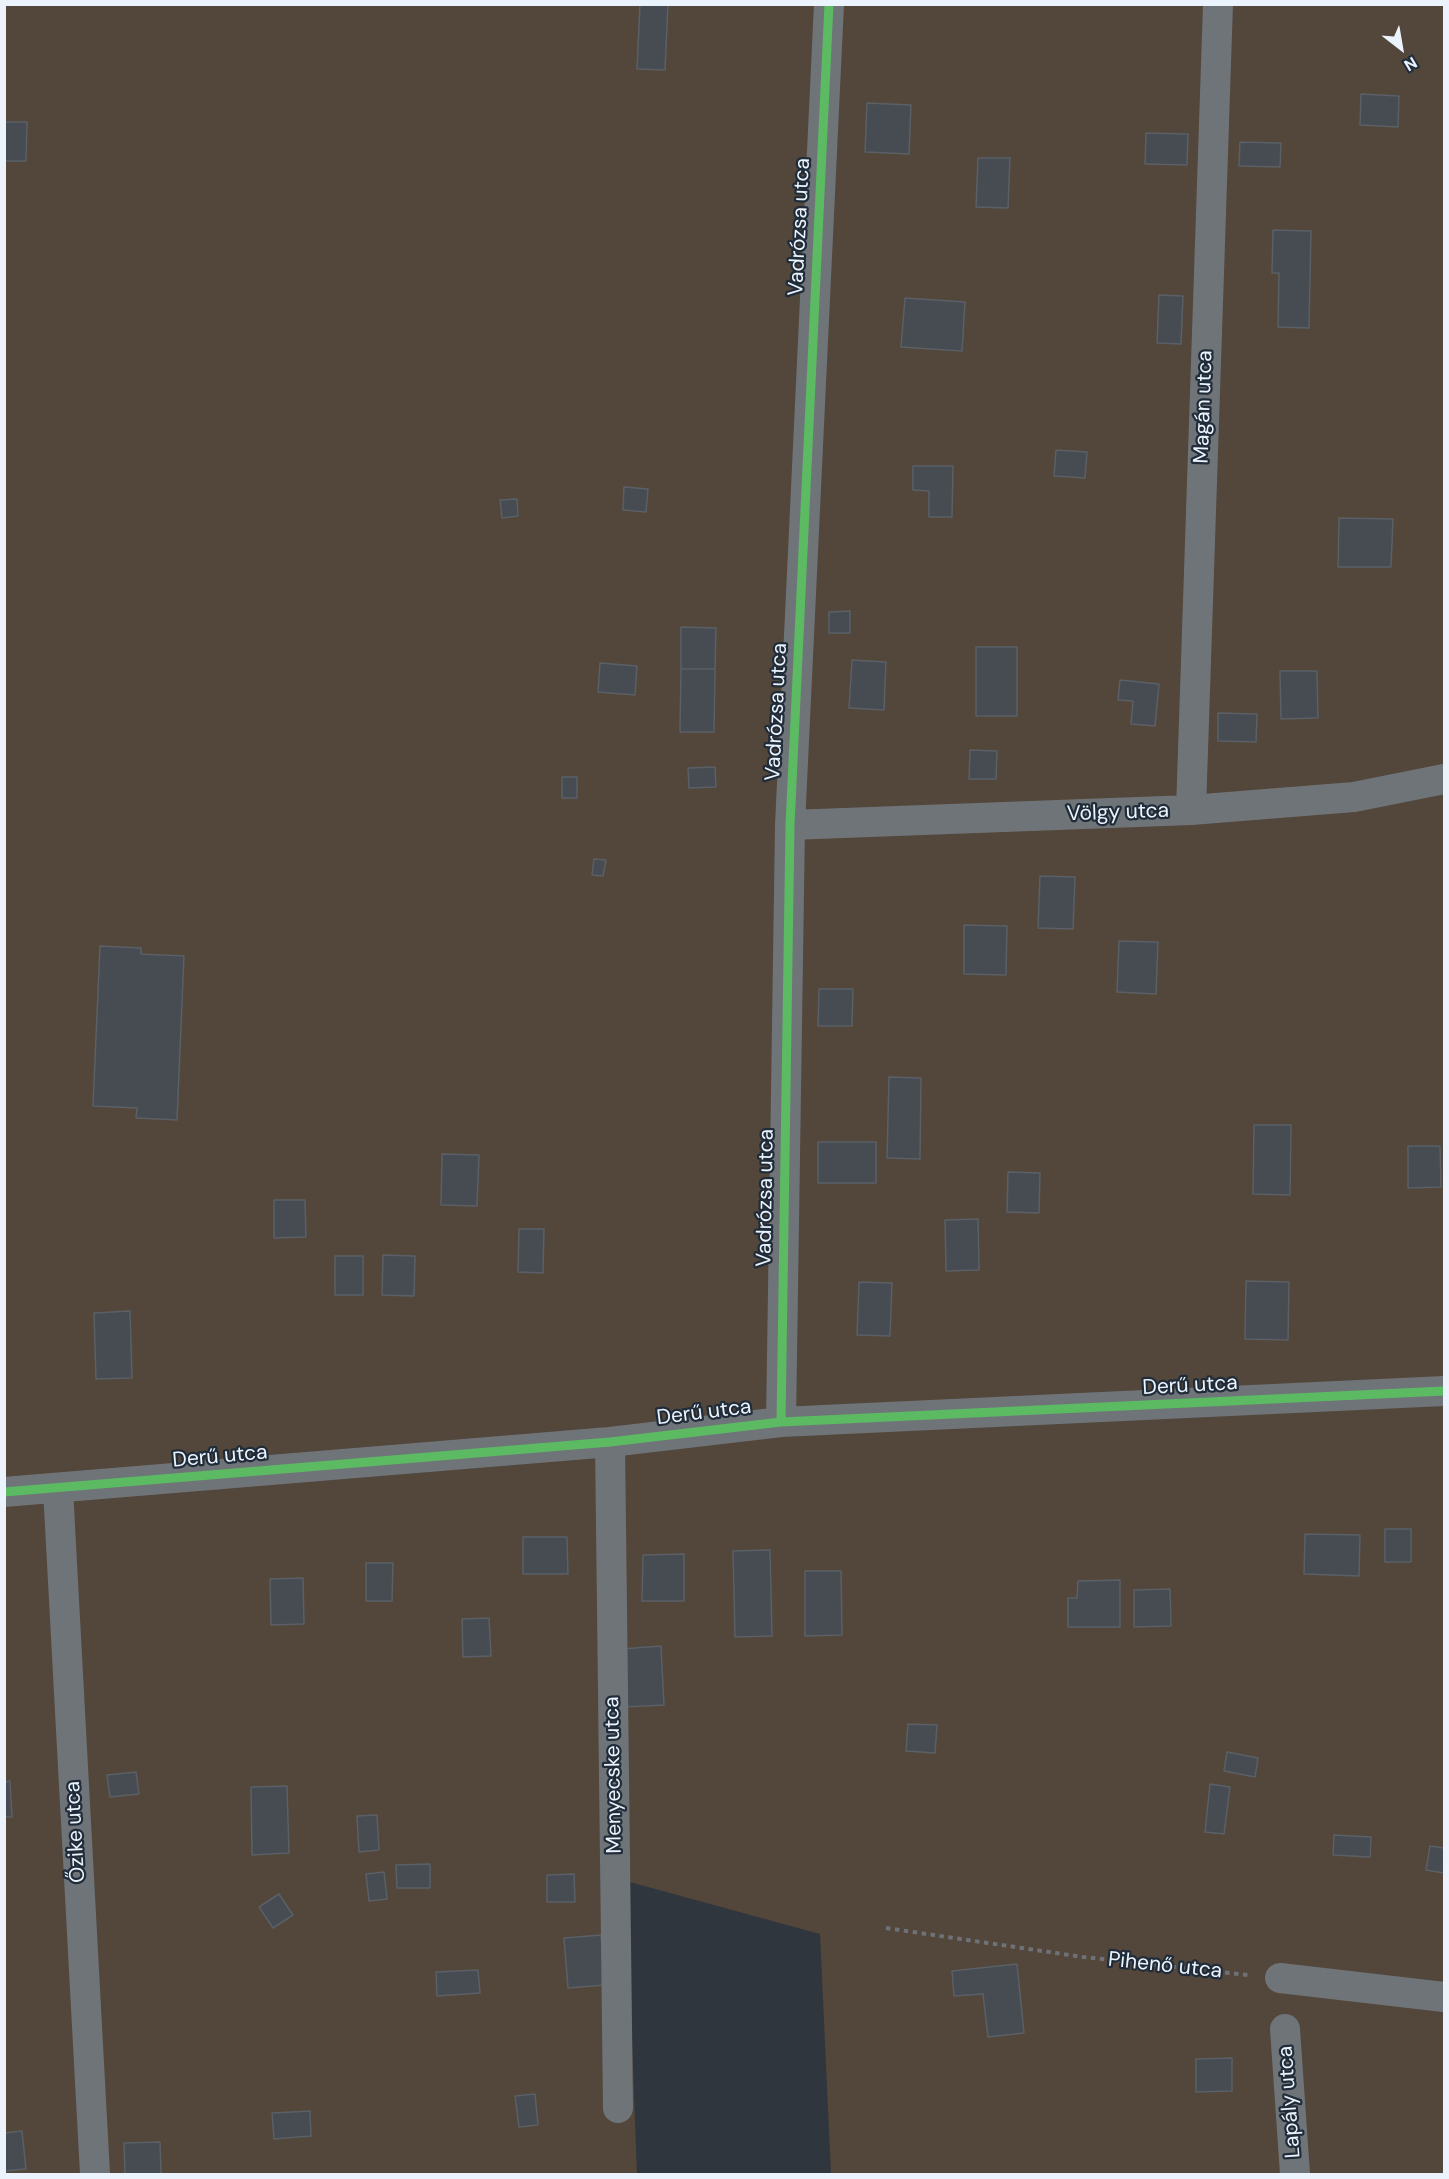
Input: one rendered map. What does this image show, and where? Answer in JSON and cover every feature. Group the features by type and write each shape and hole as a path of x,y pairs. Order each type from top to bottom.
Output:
{"street":[{"name":"Vadrózsa utca","path":"781,1422 790,825 829,4"},
{"name":"Magán utca","path":"1191,810 1218,4"},
{"name":"Völgy utca","path":"790,825 1191,810 1354,798 1444,778"},
{"name":"Derű utca","path":"4,1492 610,1442 781,1422 1444,1391"},
{"name":"Menyecske utca","path":"610,1442 618,2108"},
{"name":"Őzike utca","path":"58,1489 95,2175"},
{"path":"1280,1978 1444,1997"},
{"name":"Lapály utca","path":"1285,2029 1295,2175"}],"shaded area":[{"path":"5,5 1444,5 1444,2174 831,2174 820,1934 626,1881 637,2174 5,2174"}],"building":[{"path":"640,4 668,4 665,70 637,69"},
{"path":"1361,94 1399,96 1398,127 1360,125"},
{"path":"867,103 911,105 909,154 865,152"},
{"path":"4,122 27,122 26,161 4,161"},
{"path":"1146,133 1188,134 1187,165 1145,164"},
{"path":"1240,142 1281,143 1280,167 1239,166"},
{"path":"978,158 1010,158 1008,208 976,207"},
{"path":"1273,230 1311,231 1309,328 1278,327 1279,273 1272,273"},
{"path":"1159,295 1183,296 1181,344 1157,343"},
{"path":"905,298 965,302 962,351 901,347"},
{"path":"1056,450 1087,452 1085,478 1054,476"},
{"path":"913,466 953,466 952,517 929,517 929,491 913,490"},
{"path":"624,487 648,489 646,512 623,510"},
{"path":"517,499 518,516 502,518 500,500"},
{"path":"1339,518 1393,519 1391,567 1338,567"},
{"path":"850,611 850,633 829,633 829,612"},
{"path":"681,627 716,628 715,669 681,669"},
{"path":"976,647 1017,647 1017,716 976,716"},
{"path":"852,660 886,662 884,710 849,708"},
{"path":"600,663 637,666 635,695 598,692"},
{"path":"681,669 715,669 714,732 680,732"},
{"path":"1280,671 1317,671 1318,718 1281,719"},
{"path":"1120,680 1159,684 1155,726 1131,724 1133,701 1118,700"},
{"path":"1218,713 1257,714 1256,742 1218,741"},
{"path":"970,750 997,751 996,779 969,779"},
{"path":"715,767 716,787 689,788 688,768"},
{"path":"562,777 577,777 577,798 562,798"},
{"path":"594,859 606,860 603,876 592,875"},
{"path":"1040,876 1075,877 1073,929 1038,928"},
{"path":"964,925 1007,926 1006,975 964,974"},
{"path":"1119,941 1158,942 1156,994 1117,992"},
{"path":"100,946 141,948 141,954 184,956 177,1120 136,1118 137,1108 93,1106"},
{"path":"819,989 853,989 852,1026 818,1026"},
{"path":"889,1077 921,1078 920,1159 887,1158"},
{"path":"1254,1125 1291,1125 1290,1195 1253,1194"},
{"path":"818,1142 876,1142 876,1183 818,1183"},
{"path":"1408,1146 1440,1146 1441,1187 1408,1188"},
{"path":"442,1154 479,1155 477,1206 441,1205"},
{"path":"1008,1172 1040,1173 1039,1213 1007,1212"},
{"path":"274,1200 305,1200 306,1237 274,1238"},
{"path":"978,1219 979,1270 946,1271 945,1220"},
{"path":"519,1229 544,1229 543,1273 518,1272"},
{"path":"383,1255 415,1256 414,1296 382,1295"},
{"path":"335,1256 363,1256 363,1295 335,1295"},
{"path":"1246,1281 1289,1282 1288,1340 1245,1339"},
{"path":"859,1282 892,1283 890,1336 857,1335"},
{"path":"130,1311 132,1378 96,1379 94,1313"},
{"path":"1385,1529 1411,1529 1411,1562 1385,1562"},
{"path":"1305,1534 1360,1535 1359,1576 1304,1574"},
{"path":"523,1537 567,1537 568,1574 523,1574"},
{"path":"770,1550 772,1636 735,1637 733,1551"},
{"path":"684,1554 684,1601 642,1601 643,1555"},
{"path":"366,1563 393,1563 392,1601 366,1601"},
{"path":"805,1571 841,1571 842,1635 805,1636"},
{"path":"303,1578 304,1624 271,1625 270,1579"},
{"path":"1120,1580 1120,1627 1068,1627 1068,1598 1077,1598 1078,1581"},
{"path":"1170,1589 1171,1626 1134,1627 1134,1590"},
{"path":"489,1618 491,1656 463,1657 462,1619"},
{"path":"661,1646 664,1705 625,1707 622,1649"},
{"path":"908,1724 937,1725 935,1753 906,1751"},
{"path":"1227,1752 1258,1758 1255,1777 1224,1771"},
{"path":"136,1772 139,1794 110,1797 107,1775"},
{"path":"10,1781 12,1817 4,1817 4,1782"},
{"path":"1210,1784 1230,1787 1224,1834 1205,1832"},
{"path":"287,1786 289,1853 252,1855 251,1787"},
{"path":"377,1815 379,1850 359,1852 357,1816"},
{"path":"1334,1835 1371,1837 1370,1857 1333,1855"},
{"path":"1430,1846 1444,1848 1444,1873 1426,1870"},
{"path":"430,1864 430,1888 397,1888 396,1865"},
{"path":"384,1872 387,1899 369,1901 366,1874"},
{"path":"574,1874 575,1902 547,1902 547,1875"},
{"path":"279,1894 293,1915 273,1928 259,1907"},
{"path":"601,1935 605,1985 568,1988 564,1938"},
{"path":"1017,1964 1024,2033 988,2037 983,1994 954,1996 952,1971"},
{"path":"478,1970 480,1993 437,1996 436,1972"},
{"path":"1232,2058 1232,2091 1196,2092 1196,2059"},
{"path":"535,2094 538,2125 519,2127 515,2096"},
{"path":"310,2111 311,2136 274,2139 272,2113"},
{"path":"22,2131 26,2169 4,2171 4,2133"},
{"path":"160,2142 161,2174 125,2174 124,2143"}],"cycle path":[{"path":"781,1422 790,825 829,4"},
{"path":"4,1492 610,1442 781,1422 1444,1391"}]}
